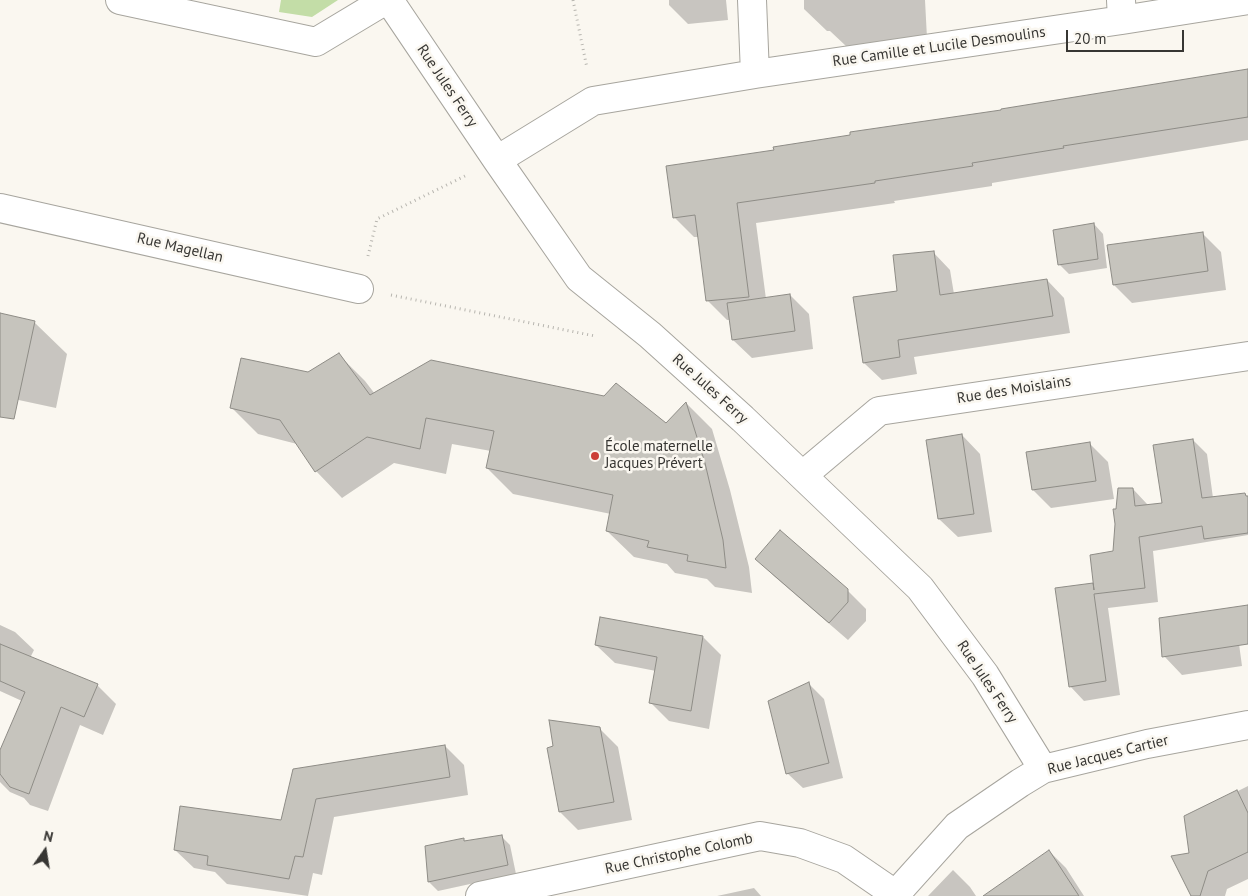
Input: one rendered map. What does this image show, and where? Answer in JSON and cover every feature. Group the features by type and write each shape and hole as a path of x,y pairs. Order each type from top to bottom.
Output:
{"street":[{"name":"Rue Jules Ferry","path":"120,0 316,42 388,0 579,278 631,320 743,419 920,588 984,675 1044,769"},
{"path":"752,0 755,74"},
{"name":"Rue Camille et Lucile Desmoulins","path":"497,160 593,101 1122,10 1248,0"},
{"name":"Rue Magellan","path":"0,208 359,289"},
{"name":"Rue des Moislains","path":"803,476 879,412 1248,356"},
{"name":"Rue Jacques Cartier","path":"895,895 956,826 1044,769 1147,744 1248,725"},
{"name":"Rue Christophe Colomb","path":"480,896 760,836 800,843 844,859 895,895"}],"path":[{"path":"573,0 593,101"},
{"path":"497,160 377,219 359,289 601,338 631,320"}],"green space":[{"path":"281,0 338,0 312,17 279,12"}],"building":[{"path":"1248,69 1248,117 1063,146 1064,148 972,163 973,166 875,181 875,183 737,203 749,297 706,301 695,215 673,218 666,166 774,150 773,147 850,135 850,132 1001,110"},
{"path":"1094,223 1098,259 1058,265 1053,230"},
{"path":"1203,232 1208,271 1113,285 1107,245"},
{"path":"934,251 940,295 1047,279 1053,316 898,340 900,357 863,363 853,297 897,291 893,255"},
{"path":"790,294 795,331 732,340 727,303"},
{"path":"0,313 35,321 14,419 0,417"},
{"name":"École maternelle Jacques Prévert","path":"339,353 370,395 431,360 604,396 616,383 666,423 686,402 705,463 723,540 726,568 687,561 688,555 647,547 649,541 606,531 613,495 486,468 494,431 426,418 420,449 367,437 315,472 280,420 230,408 241,358 308,372"},
{"path":"962,434 974,514 938,519 926,440"},
{"path":"1193,439 1202,498 1245,493 1248,496 1248,533 1204,539 1202,526 1139,537 1145,588 1094,594 1106,681 1069,687 1055,588 1093,583 1094,590 1090,555 1113,551 1115,524 1113,509 1116,509 1118,488 1133,488 1135,506 1162,503 1153,445"},
{"path":"1090,442 1096,481 1032,490 1026,452"},
{"path":"780,530 848,589 848,602 829,623 755,559"},
{"path":"1248,605 1248,644 1162,657 1159,618"},
{"path":"600,617 703,636 691,711 649,703 657,657 595,645"},
{"path":"0,644 98,684 84,717 61,707 29,794 10,787 0,774 0,750 25,692 0,681"},
{"path":"809,682 829,763 786,774 768,701"},
{"path":"549,720 600,727 614,802 559,812 547,748 553,746"},
{"path":"445,745 450,777 316,799 303,857 295,856 289,879 207,865 208,856 174,850 180,806 281,820 293,769"},
{"path":"1237,790 1248,813 1248,852 1208,871 1200,896 1191,896 1171,856 1189,853 1184,816"},
{"path":"502,835 508,865 428,882 425,846 464,838 464,841"},
{"path":"1049,850 1079,896 983,896"}],"place":[{"name":"École maternelle Jacques Prévert","path":"595,456"}]}
